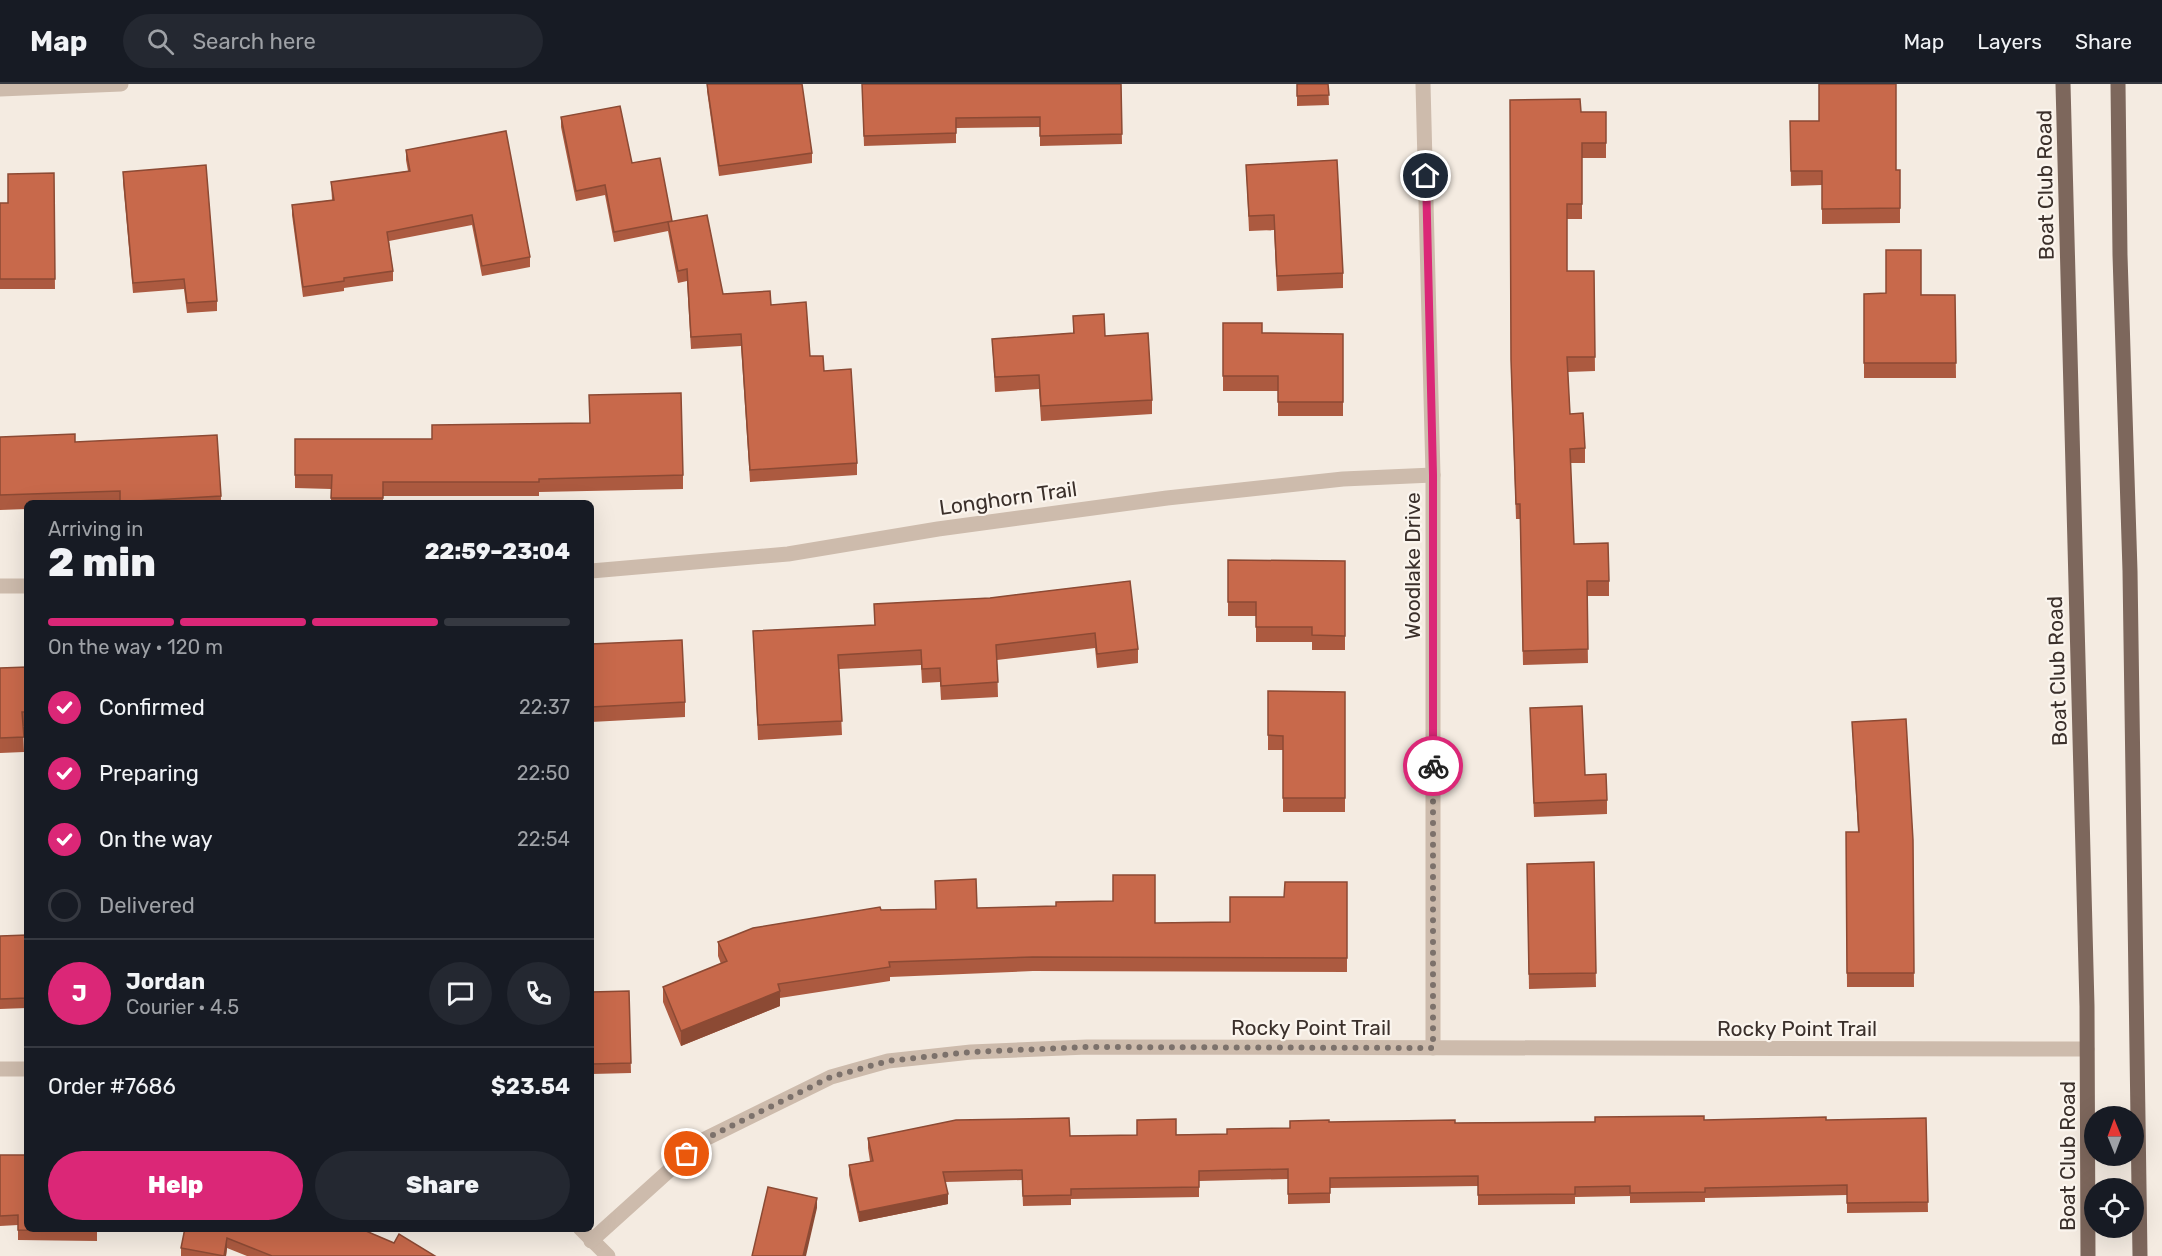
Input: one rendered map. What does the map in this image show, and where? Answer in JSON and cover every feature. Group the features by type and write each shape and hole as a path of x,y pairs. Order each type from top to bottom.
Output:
{"main road":[{"name":"Boat Club Road","path":"2063,84 2087,1049 2088,1256"},
{"path":"2118,84 2120,255 2131,594 2140,1256"}],"street":[{"path":"0,89 121,84"},
{"name":"Woodlake Drive","path":"1423,84 1433,475 1433,1048"},
{"name":"Longhorn Trail","path":"594,571 788,554 938,528 1167,498 1343,479 1433,475"},
{"path":"0,586 24,586"},
{"name":"Rocky Point Trail","path":"591,1241 703,1140 831,1077 888,1061 971,1052 1087,1047 2087,1049"},
{"path":"0,1069 24,1069"},
{"path":"583,1232 608,1256"}],"building":[{"path":"707,84 802,84 812,153 719,166"},
{"path":"862,84 1121,84 1122,134 1040,136 1040,117 956,118 956,133 864,136"},
{"path":"1297,84 1328,84 1329,95 1297,96"},
{"path":"1819,84 1896,84 1896,170 1900,170 1900,208 1822,209 1822,171 1791,171 1790,121 1819,121"},
{"path":"1580,99 1581,112 1606,112 1606,143 1582,143 1582,204 1567,204 1567,271 1594,271 1595,357 1567,357 1570,414 1583,413 1585,448 1570,449 1574,544 1608,543 1609,581 1587,581 1588,649 1523,651 1520,504 1516,504 1511,360 1510,100"},
{"path":"620,106 632,163 660,158 672,221 614,232 605,185 576,191 561,117"},
{"path":"506,131 530,257 482,266 472,215 387,232 393,271 303,287 292,205 334,200 331,182 410,171 406,150"},
{"path":"1337,160 1343,273 1277,276 1274,215 1249,216 1246,165"},
{"path":"206,165 217,301 187,303 184,279 133,283 123,172"},
{"path":"54,173 55,279 0,279 0,203 8,203 8,174"},
{"path":"707,215 723,294 770,291 771,305 806,302 810,356 823,356 824,371 851,369 857,463 750,470 741,334 691,337 687,269 678,271 668,222"},
{"path":"1886,250 1921,250 1921,295 1955,295 1956,363 1864,363 1864,294 1886,293"},
{"path":"1104,314 1105,336 1148,333 1152,400 1041,406 1039,375 995,377 992,339 1074,333 1073,316"},
{"path":"1223,323 1262,323 1262,333 1343,334 1343,402 1278,402 1278,376 1223,376"},
{"path":"681,393 683,475 539,479 539,482 383,482 383,498 331,498 332,475 295,475 295,439 432,439 432,425 590,423 589,395"},
{"path":"75,434 75,442 217,435 221,496 120,500 120,491 0,495 0,437"},
{"path":"1228,560 1345,561 1345,636 1312,635 1312,627 1256,627 1256,602 1228,602"},
{"path":"1130,581 1138,649 1097,654 1095,633 996,645 998,682 941,686 940,668 922,669 921,650 838,655 842,721 758,725 753,631 875,625 874,604 990,598"},
{"path":"682,640 685,702 594,707 594,644"},
{"path":"24,667 24,712 22,712 24,737 0,738 0,668"},
{"path":"1268,691 1345,692 1345,798 1283,798 1283,736 1268,735"},
{"path":"1582,706 1585,775 1606,774 1607,800 1534,803 1530,708"},
{"path":"1906,719 1913,840 1914,973 1847,973 1846,832 1859,832 1852,722"},
{"path":"1594,862 1596,973 1529,974 1527,864"},
{"path":"1113,875 1155,875 1155,923 1230,922 1230,897 1284,897 1285,882 1347,882 1347,958 1033,957 889,962 890,967 778,984 780,991 681,1031 663,987 727,961 718,942 753,928 880,907 881,910 936,909 935,881 976,879 977,908 1056,906 1056,902 1113,901"},
{"path":"24,935 24,998 0,999 0,936"},
{"path":"629,991 631,1063 594,1064 594,992"},
{"path":"1704,1116 1704,1120 1826,1117 1826,1120 1926,1118 1928,1202 1847,1203 1847,1185 1705,1188 1705,1192 1630,1193 1630,1186 1575,1187 1575,1194 1478,1195 1478,1176 1330,1178 1330,1193 1288,1194 1288,1169 1199,1171 1199,1187 1071,1189 1071,1195 1023,1196 1022,1170 943,1172 948,1194 859,1212 849,1165 873,1161 868,1138 956,1120 1069,1118 1070,1136 1137,1135 1137,1120 1176,1119 1176,1135 1227,1134 1227,1129 1290,1128 1290,1121 1595,1122 1595,1117"},
{"path":"0,1155 24,1155 24,1230 18,1230 18,1215 0,1216"},
{"path":"768,1187 817,1198 803,1256 752,1256"},
{"path":"184,1232 368,1232 394,1243 399,1234 435,1256 272,1256 227,1238 224,1256 181,1248"}],"way so far":[{"path":"687,1154 703,1140 831,1077 888,1061 971,1052 1087,1047 1433,1048 1433,766"}],"route":[{"path":"1426,176 1433,475 1433,766"}]}
